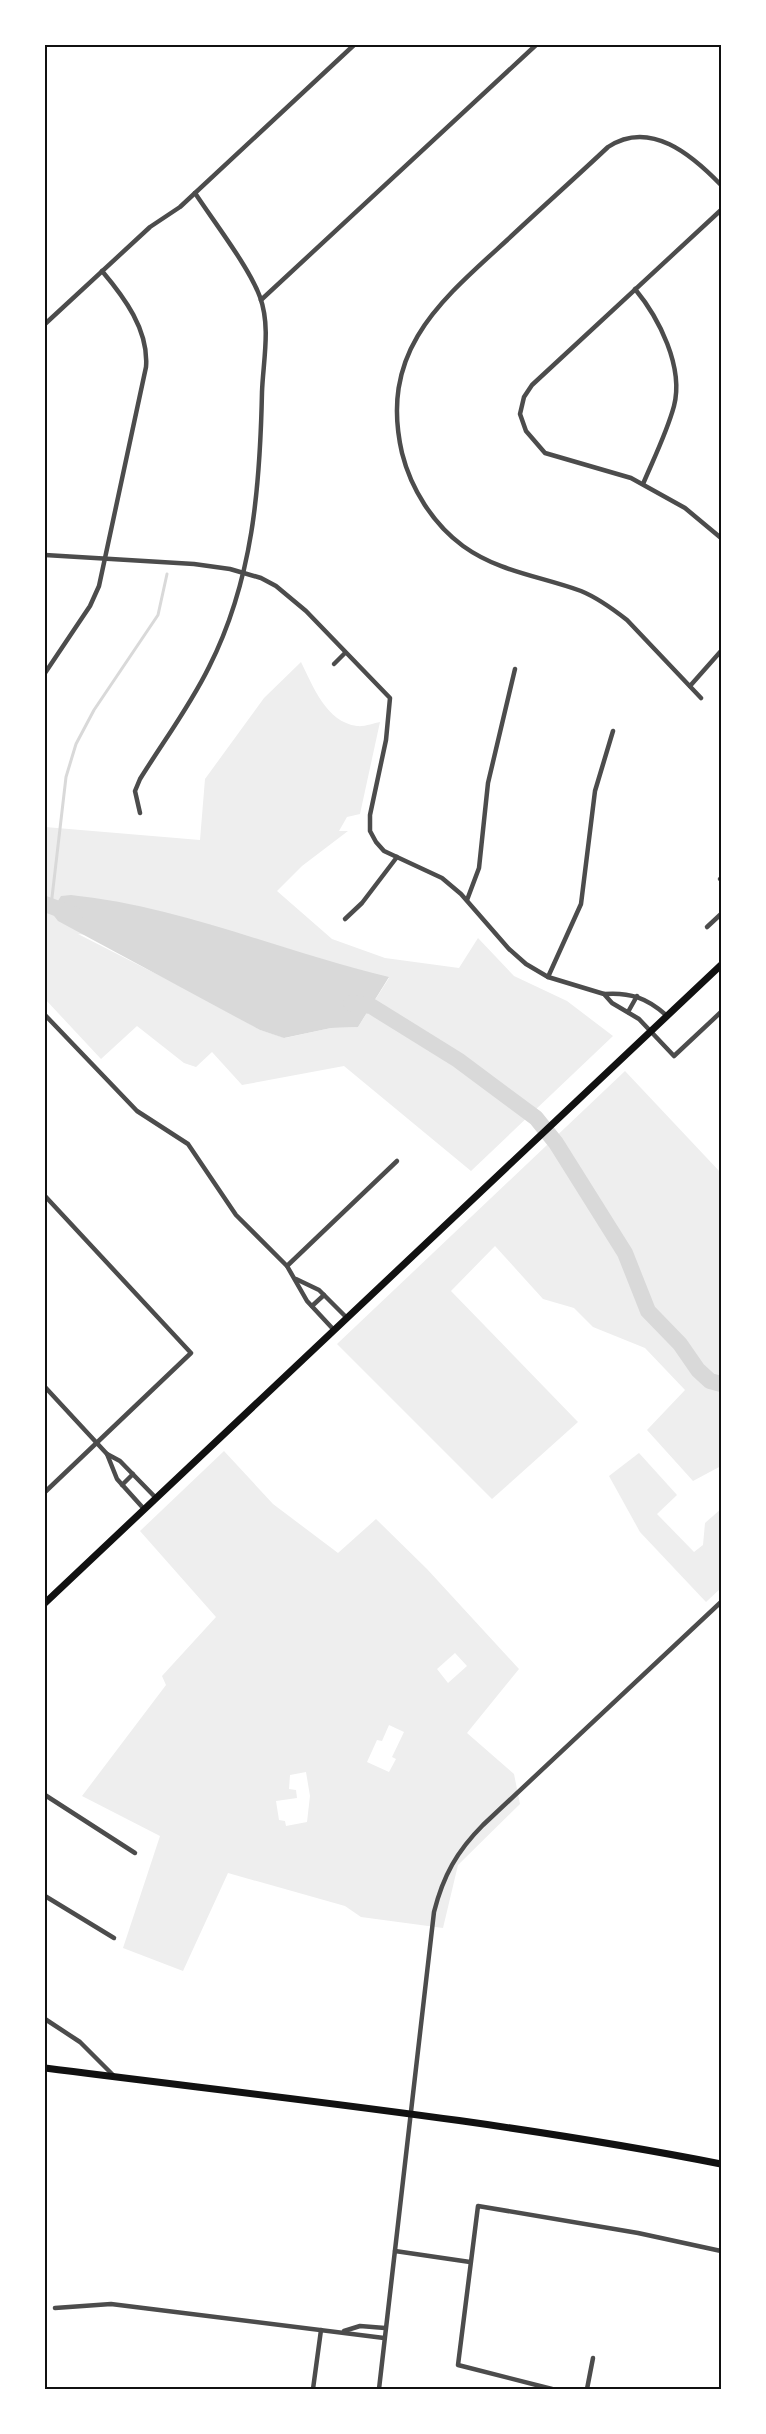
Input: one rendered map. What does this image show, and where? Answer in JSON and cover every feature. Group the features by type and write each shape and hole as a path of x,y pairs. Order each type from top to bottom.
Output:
{"main road":[{"path":"45,1603 721,965"},
{"path":"45,2068 412,2115 618,2145 721,2164"}],"street":[{"path":"45,324 150,227 180,207 354,45"},
{"path":"261,300 536,45"},
{"path":"701,698 627,620 598,600 582,592 490,563 448,533 426,506 409,476 400,442 397,408 407,356 433,311 608,147 628,136 644,135 660,140 689,156 721,185"},
{"path":"140,813 135,791 140,779 189,704 210,666 244,572 255,524 265,335 261,300 195,193"},
{"path":"721,210 532,385 524,397 520,414 526,432 545,453 631,478 644,484 684,507 721,538"},
{"path":"45,674 90,606 99,586 147,357 140,328 102,270"},
{"path":"635,289 659,326 672,364 676,386 675,404 644,484"},
{"path":"45,555 194,564 244,572 276,586 306,611 390,698 386,740 370,815 370,831 384,851 442,878 467,900 509,949 526,964 548,977 604,994 631,993 654,1005 666,1015"},
{"path":"690,686 721,651"},
{"path":"334,664 345,653"},
{"path":"467,900 479,868 488,783 515,669"},
{"path":"548,977 581,904 595,791 613,731"},
{"path":"345,919 362,903 397,857"},
{"path":"707,927 721,914"},
{"path":"604,994 612,1003 628,1012 650,1030 674,1056 721,1012"},
{"path":"628,1012 637,996"},
{"path":"45,1016 137,1111 188,1144 236,1215 287,1266 297,1280 300,1292 333,1329"},
{"path":"287,1266 398,1161"},
{"path":"45,1196 191,1353 45,1492"},
{"path":"297,1280 310,1285 324,1295 346,1317"},
{"path":"312,1306 324,1295"},
{"path":"45,1387 107,1454 120,1461 156,1498"},
{"path":"107,1454 112,1471 144,1509"},
{"path":"122,1485 134,1474"},
{"path":"379,2389 434,1912 445,1875 456,1855 491,1818 721,1602"},
{"path":"45,1795 135,1853"},
{"path":"45,1896 114,1938"},
{"path":"45,2019 80,2042 115,2077"},
{"path":"552,2389 458,2365 478,2206 721,2251"},
{"path":"395,2251 470,2262"},
{"path":"55,2308 111,2304 344,2331 359,2337 384,2338"},
{"path":"344,2331 360,2326 385,2328"},
{"path":"313,2389 321,2330"},
{"path":"587,2389 593,2358"}],"shaded area":[{"path":"301,662 322,702 337,718 357,726 380,722 360,814 347,817 339,831 348,831 302,866 277,891 332,939 385,958 459,968 478,938 514,976 567,1001 613,1036 471,1171 344,1066 242,1085 212,1052 196,1067 184,1063 137,1026 101,1059 45,999 45,827 200,840 205,779 264,698","holes":["78,934 327,963 389,978 358,1027 331,1028 285,1038 260,1030 217,1005"]},
{"path":"71,895 112,901 192,919 389,977 358,1027 331,1028 284,1038 260,1030 58,921 51,912 61,896"},
{"path":"625,1071 721,1173 721,1466 693,1481 647,1430 685,1390 645,1348 593,1327 574,1308 543,1299 495,1246 451,1291 578,1422 492,1499 337,1344"},
{"path":"224,1451 273,1504 338,1553 376,1519 427,1569 519,1669 467,1733 514,1774 520,1804 458,1865 443,1928 361,1917 345,1906 228,1873 183,1971 123,1948 160,1836 82,1796 166,1685 162,1676 216,1617 140,1531","holes":["455,1653 467,1666 448,1683 437,1669","389,1725 404,1732 392,1757 396,1759 389,1772 367,1762 377,1740 382,1741","306,1772 310,1796 307,1822 286,1826 285,1821 279,1820 276,1801 297,1798 296,1790 289,1789 290,1775"]},
{"path":"639,1453 677,1495 657,1514 694,1552 703,1545 705,1523 721,1509 721,1588 706,1602 640,1532 609,1476"}],"waterway":[{"path":"51,906 66,777 76,744 94,710 158,615 167,574"},
{"path":"45,904 75,915"},
{"path":"351,1003 371,1006 458,1060 536,1118 556,1143 625,1253 648,1311 680,1344 698,1370 710,1381 721,1384"}]}
